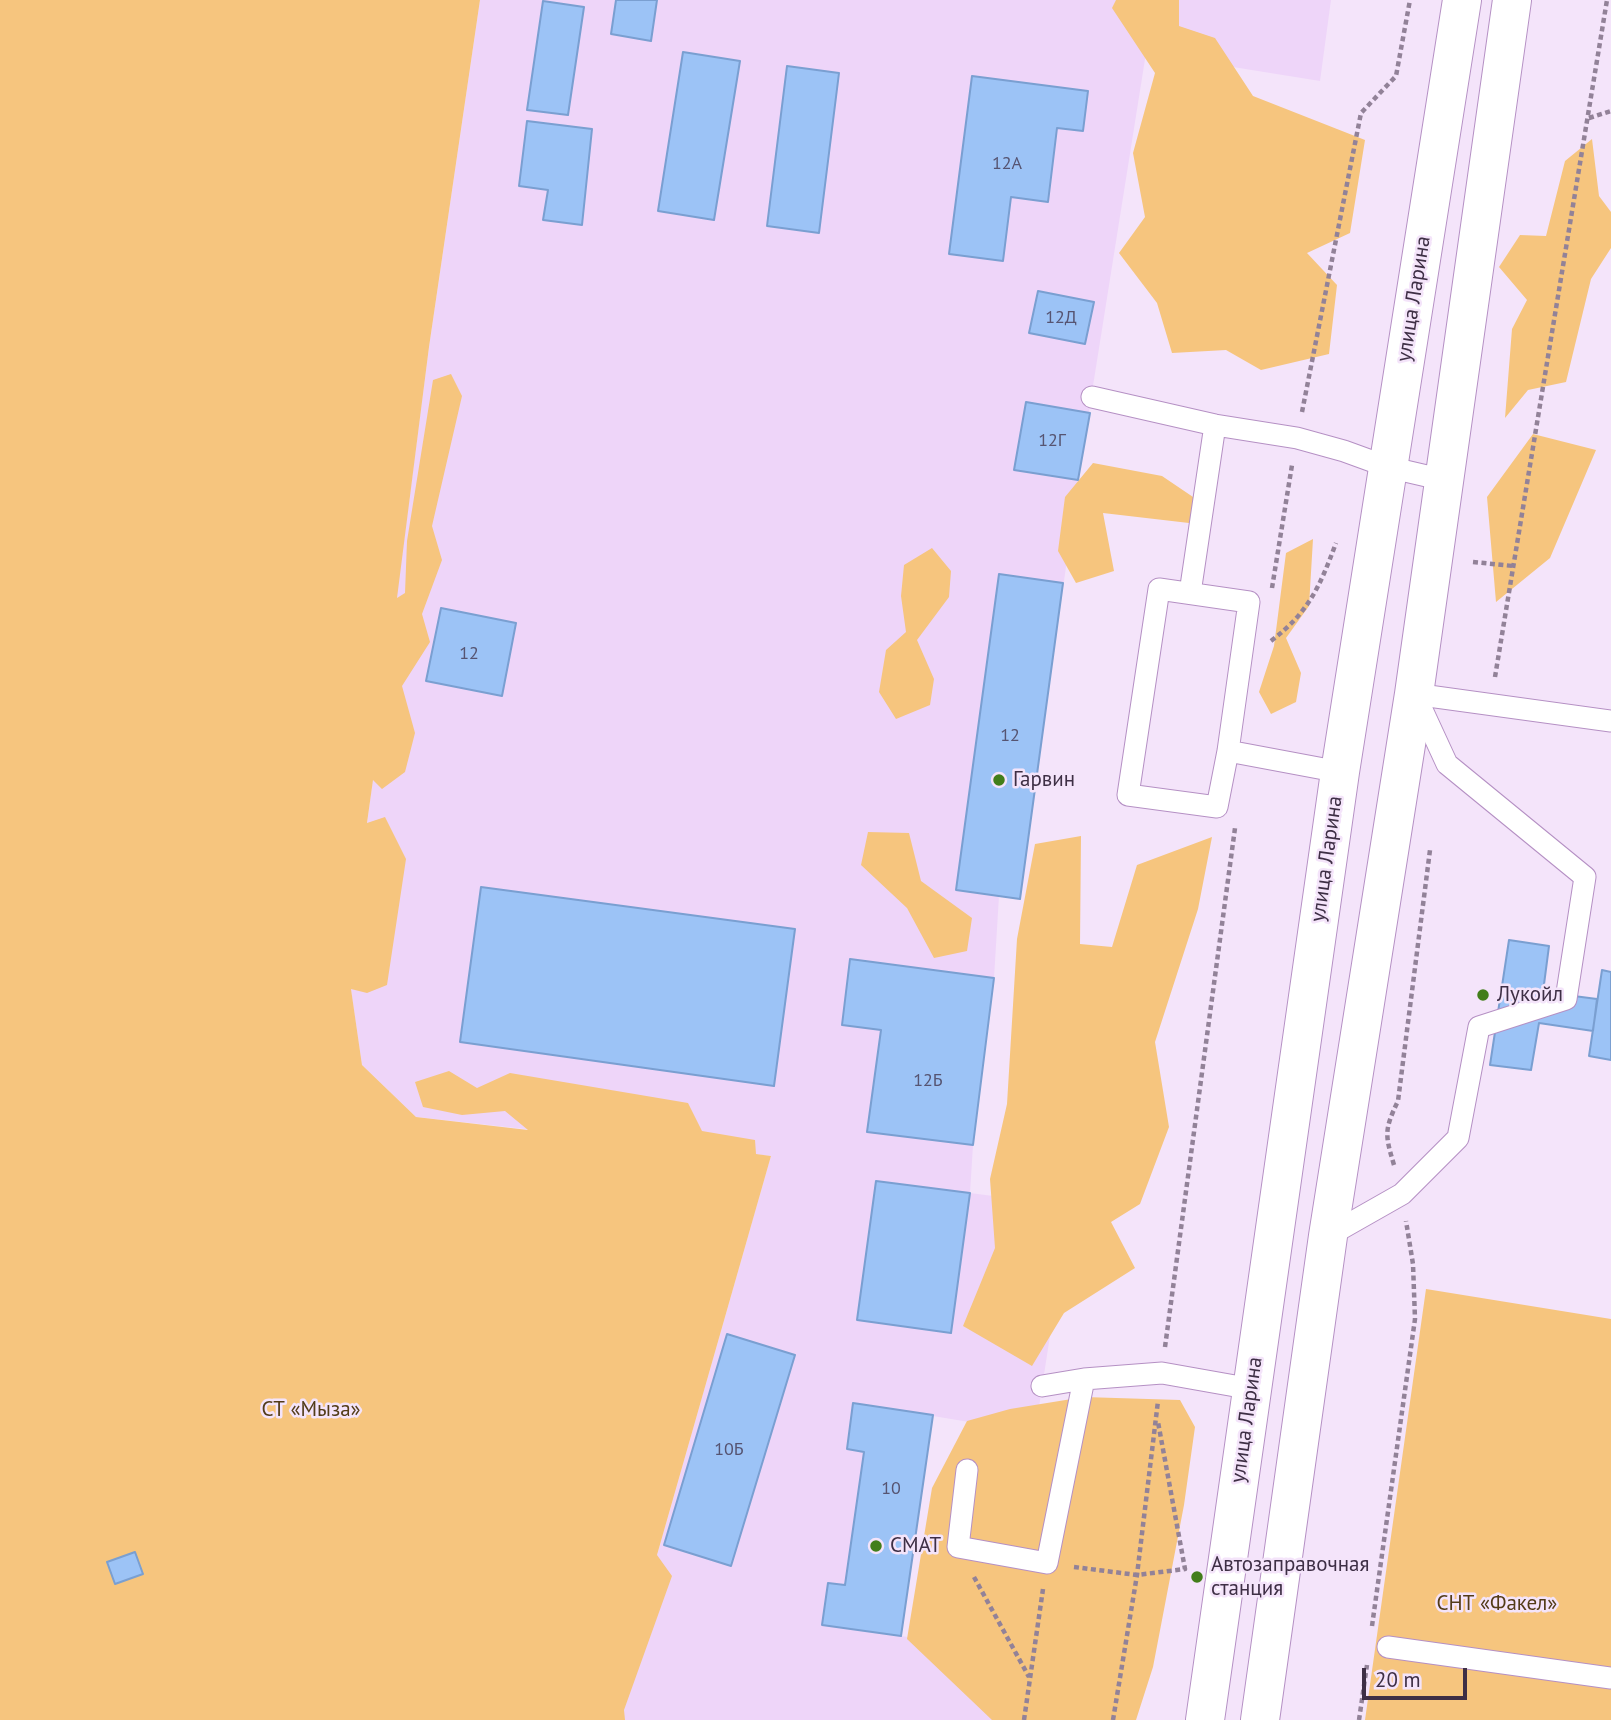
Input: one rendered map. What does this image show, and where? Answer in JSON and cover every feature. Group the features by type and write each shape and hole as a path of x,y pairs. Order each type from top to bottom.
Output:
{"main road":[{"name":"улица Ларина","path":"1205,1720 1340,772 1462,0"},
{"path":"1260,1720 1328,1236 1415,694 1512,0"}],"lane":[{"path":"1092,397 1215,425 1297,438 1388,467 1444,480"},
{"path":"1190,593 1215,425"},
{"path":"1159,589 1190,593 1249,602 1228,751 1217,807 1128,796 1159,589"},
{"path":"1415,694 1611,721"},
{"path":"1328,1236 1402,1194 1458,1139 1479,1027 1566,999 1585,877 1447,764 1415,694"},
{"path":"1228,751 1340,772"},
{"path":"1042,1385 1162,1373 1252,1389"},
{"path":"967,1470 958,1547 1047,1563 1084,1379"},
{"path":"1379,1642 1611,1678"}],"path":[{"path":"1271,595 1297,438 1361,113 1396,76 1410,0"},
{"path":"1491,706 1606,0"},
{"path":"1589,117 1611,111"},
{"path":"1262,648 1292,625 1321,585 1336,543"},
{"path":"1473,562 1513,566"},
{"path":"1113,1720 1137,1575 1236,823"},
{"path":"1379,1642 1415,1319 1413,1264 1402,1194 1387,1140 1387,1124 1398,1101 1431,843"},
{"path":"1024,1720 1047,1563 1137,1575 1185,1569 1157,1415"},
{"path":"958,1547 1030,1678"},
{"path":"1359,1720 1367,1665"}],"shaded area":[{"path":"480,0 1331,0 1320,81 1146,53 1078,480 1020,899 999,896 994,978 973,1145 970,1193 1070,1206 1035,1433 933,1416 901,1636 953,1644 1001,1720 610,1720 771,1156 416,1117 362,1065 348,970 429,347"}],"green space":[{"name":"СТ «Мыза»","path":"0,0 480,0 429,347 397,598 405,593 407,541 433,380 451,374 462,396 432,526 442,560 422,614 430,642 402,686 415,733 405,772 382,789 373,780 367,823 385,817 406,859 387,985 367,993 351,989 362,1065 416,1117 528,1130 505,1111 462,1115 423,1107 415,1082 449,1071 477,1088 510,1073 688,1103 702,1131 755,1140 756,1154 771,1156 657,1555 672,1576 624,1710 625,1720 0,1720"},
{"path":"1116,0 1179,0 1179,26 1215,38 1253,96 1365,140 1350,233 1307,253 1337,285 1329,354 1261,370 1226,350 1172,353 1157,303 1119,253 1145,217 1133,153 1155,73 1112,8"},
{"path":"1592,139 1599,196 1611,212 1611,248 1591,279 1566,382 1528,390 1505,418 1512,329 1527,300 1499,267 1520,235 1546,236 1565,161"},
{"path":"1533,434 1596,450 1550,558 1496,602 1487,497"},
{"path":"1093,463 1162,476 1196,499 1189,523 1103,513 1114,571 1076,583 1058,551 1065,497"},
{"path":"1313,539 1309,606 1286,638 1301,673 1296,702 1271,714 1259,692 1274,646 1286,553"},
{"path":"932,548 951,571 949,597 917,640 934,679 930,705 896,719 879,692 886,650 906,632 901,596 904,565"},
{"path":"868,832 909,833 921,881 972,918 967,951 934,958 907,908 861,865"},
{"path":"1081,836 1080,944 1112,947 1137,865 1212,837 1198,909 1155,1042 1169,1127 1140,1204 1111,1222 1135,1268 1064,1313 1032,1366 963,1326 995,1248 990,1179 1007,1104 1017,939 1035,844"},
{"name":"СНТ «Факел»","path":"1426,1289 1611,1319 1611,1720 1365,1720"},
{"path":"1084,1397 1180,1400 1195,1427 1184,1505 1153,1667 1136,1720 992,1720 907,1639 932,1488 967,1421 1010,1409"}],"building":[{"path":"616,0 657,0 651,41 611,34"},
{"path":"543,1 584,7 568,115 527,110"},
{"path":"683,52 740,61 714,220 658,211"},
{"path":"787,66 839,73 819,233 767,226"},
{"path":"972,76 1088,91 1083,131 1057,128 1048,202 1011,197 1003,261 949,254"},
{"path":"527,121 592,129 582,225 543,220 548,190 519,186"},
{"path":"1038,291 1094,302 1085,344 1029,333"},
{"path":"1026,402 1090,413 1078,480 1014,470"},
{"path":"999,574 1063,583 1020,899 956,890"},
{"path":"441,608 516,623 502,696 426,681"},
{"path":"481,887 795,929 774,1086 460,1042"},
{"path":"1509,940 1549,946 1543,992 1597,999 1593,1031 1539,1023 1531,1070 1490,1065"},
{"path":"850,959 994,978 973,1145 867,1132 881,1030 842,1025"},
{"path":"1602,970 1611,972 1611,1060 1589,1056"},
{"path":"876,1181 970,1193 951,1333 857,1320"},
{"path":"727,1334 795,1355 731,1566 664,1545"},
{"path":"853,1403 933,1415 901,1636 822,1625 828,1583 845,1585 864,1452 847,1449"},
{"path":"135,1552 143,1574 115,1584 107,1562"}],"place":[{"name":"Гарвин","path":"999,780"},
{"name":"Лукойл","path":"1483,995"},
{"name":"СМАТ","path":"876,1546"},
{"name":"Автозаправочная станция","path":"1197,1577"}]}
